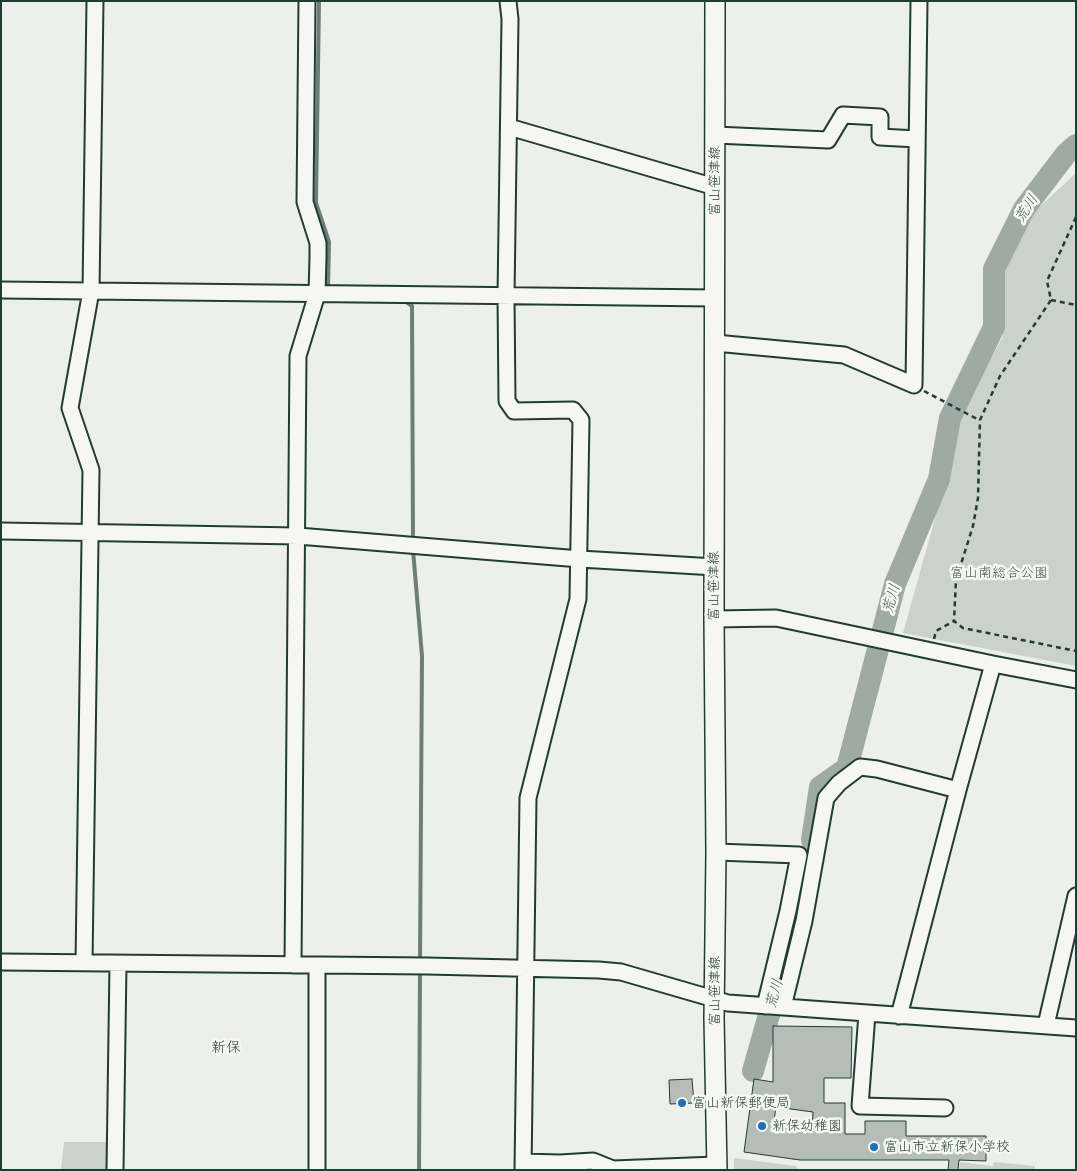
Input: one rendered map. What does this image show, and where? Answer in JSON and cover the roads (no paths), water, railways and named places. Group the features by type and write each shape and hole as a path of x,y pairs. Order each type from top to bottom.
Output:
{"main road":[{"name":"富山笹津線","path":"715,1 714,619 716,852 714,1000 717,1167"}],"street":[{"path":"84,964 91,470 70,408 91,290 95,1"},
{"path":"293,965 298,356 325,294 318,243 306,202 307,1"},
{"path":"508,1 510,19 506,296 507,400 514,410 573,410 582,420 578,599 528,798 523,1166 593,1161 613,1169 717,1167"},
{"path":"715,343 844,354 914,386 919,1"},
{"path":"715,134 828,140 843,115 880,117 880,137 918,139"},
{"path":"509,127 715,187"},
{"path":"1,290 715,298"},
{"path":"1,531 298,536 580,559 714,567"},
{"path":"714,619 776,618 932,652 1076,680"},
{"path":"899,1016 993,664"},
{"path":"783,1007 804,921 826,798 838,783 860,767 877,769 958,790"},
{"path":"716,852 799,854 788,911 765,1006"},
{"path":"1046,1025 1076,896"},
{"path":"1,962 599,970 621,972 728,1003 1076,1028"},
{"path":"115,1170 118,964"},
{"path":"317,965 317,1170"},
{"path":"867,1014 860,1106 945,1108"}],"waterway":[{"path":"319,1 316,203 329,242 328,289"},
{"name":"荒川","path":"812,840 820,787 847,768 895,584 939,479 950,418 994,327 994,269 1024,209 1066,154 1076,145"},
{"path":"328,296 328,301 343,301"},
{"path":"405,301 412,306 413,543"},
{"path":"413,550 422,656 420,962"},
{"name":"荒川","path":"753,1071 806,885"},
{"path":"419,1170 420,969"}],"place":[{"name":"富山新保郵便局","path":"682,1103"},
{"name":"新保幼稚園","path":"762,1126"},
{"name":"富山市立新保小学校","path":"874,1147"}],"district":[{"name":"新保","path":"226,1048"}],"park label":[{"name":"富山南総合公園","path":"999,573"}]}
